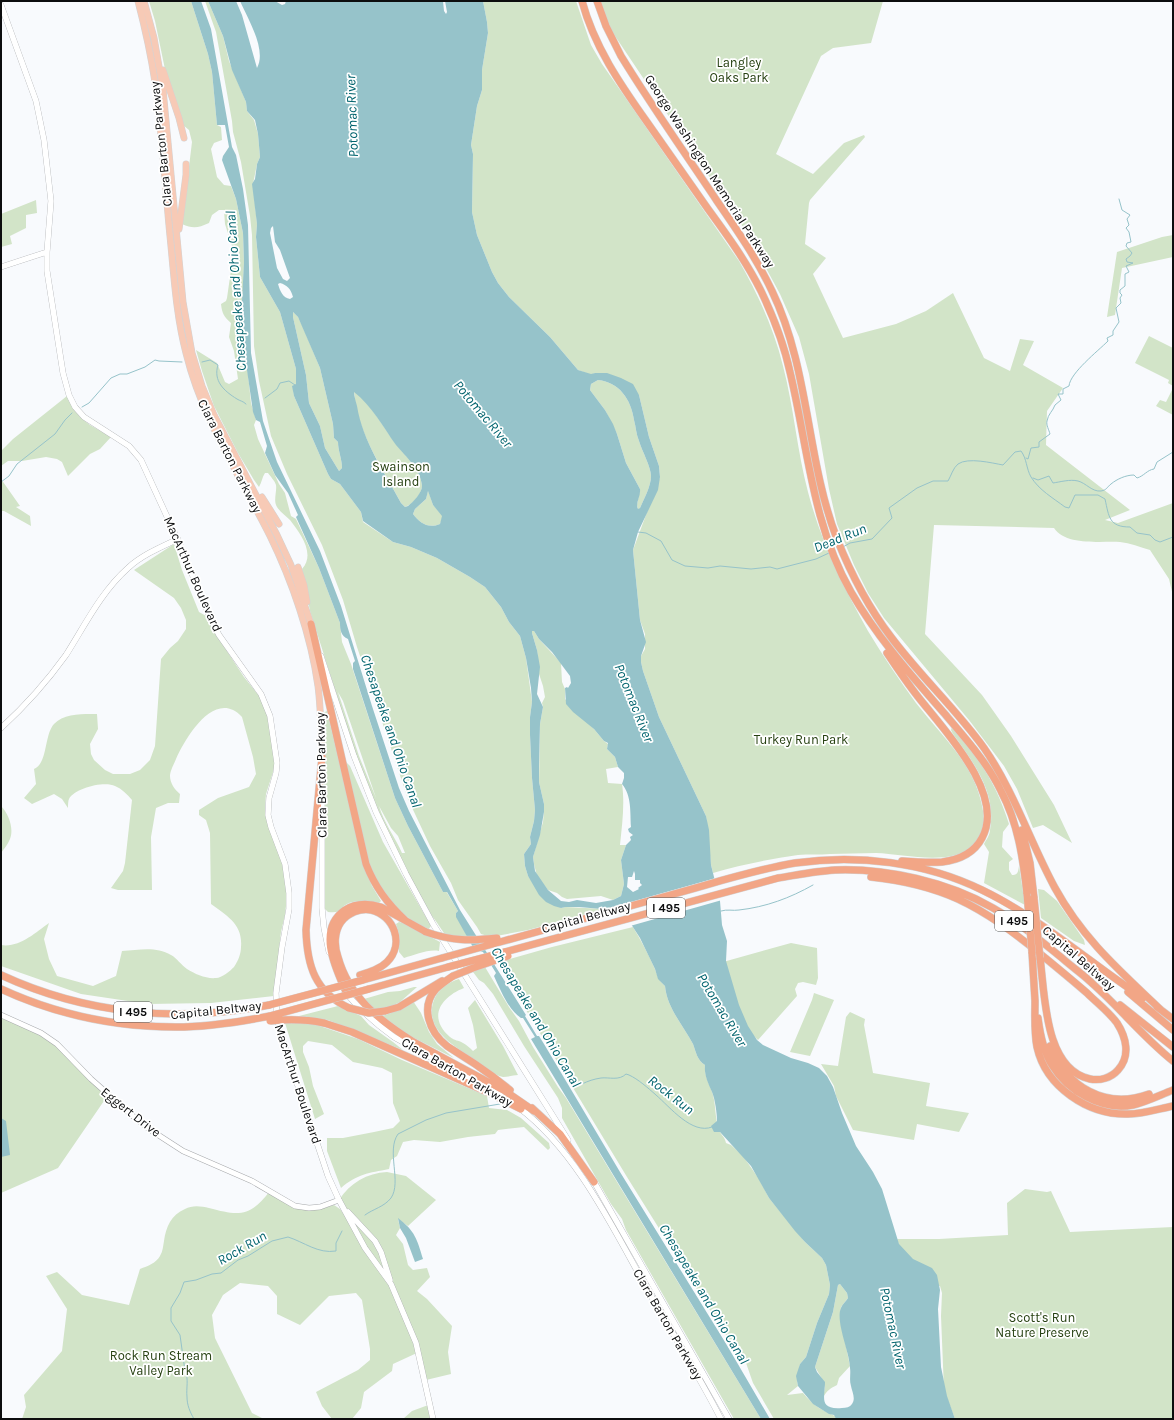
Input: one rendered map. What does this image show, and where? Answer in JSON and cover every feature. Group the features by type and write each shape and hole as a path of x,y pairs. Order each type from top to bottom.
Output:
{"highway":[{"name":"George Washington Memorial Parkway","path":"582,1 596,40 617,79 736,248 764,297 780,338 790,373 813,489 824,531 844,578 874,629"},
{"name":"George Washington Memorial Parkway","path":"597,1 606,26 621,56 740,235 773,292 788,330 796,356 823,495 833,527 853,576 868,603 892,638 984,748 1001,774 1013,801"},
{"path":"311,624 366,864 372,880 381,894 392,908 405,920"},
{"path":"856,859 940,862 958,858 970,853 978,845 985,833 987,821 983,793 971,767 957,746 907,683 874,629"},
{"path":"874,629 975,750 994,778 1007,803 1018,835 1024,865 1041,1037 1045,1051 1052,1065 1062,1079 1072,1089 1084,1096 1110,1105 1132,1105 1173,1085"},
{"path":"322,757 306,942 315,978 334,1000 349,1008 369,1013 385,1011 399,1006 438,983 507,954"},
{"path":"1013,801 1027,848 1034,898 1046,1031 1053,1054 1061,1068 1074,1081 1089,1091 1104,1097 1130,1100 1163,1091 1173,1090"},
{"path":"1013,801 1048,874 1069,911 1082,930 1107,959 1161,1010"},
{"name":"Capital Beltway","path":"1,975 39,991 65,999 91,1006 122,1011 169,1014 202,1014 231,1011 269,1005 362,977 442,958 498,940 775,867 822,860 856,859 918,868 949,876 982,890 1028,916 1173,1019"},
{"name":"Capital Beltway","path":"1,989 60,1010 120,1023 175,1027 270,1019 448,967 507,954 555,938 778,878 837,870 884,873 930,882 962,893 987,904 1010,918 1046,945 1095,985 1159,1050 1173,1061"},
{"path":"813,873 837,873 868,876 926,888 957,899 992,918 1073,980 1112,1017 1123,1035 1126,1046 1126,1055 1123,1063 1112,1075 1101,1079 1085,1077 1068,1065 1056,1049 1049,1031 1040,958"},
{"path":"347,994 336,968 330,943 332,928 337,918 341,913 353,906 368,904 381,907 426,932 448,939 498,940"},
{"path":"362,977 388,961 396,945 395,932 388,920 383,915 370,910 356,911 344,919 340,924 336,937 336,952 340,966 358,997 375,1015 398,1032 412,1041 505,1090 534,1111"},
{"path":"1032,952 1035,1037 1037,1048 1044,1065 1055,1082 1068,1094 1082,1103 1098,1110 1113,1113 1135,1113 1173,1106"},
{"path":"453,976 436,990 430,1000 428,1006 428,1019 433,1031 447,1046 490,1074 548,1122 567,1142 594,1182"},
{"path":"1112,977 1136,1000 1173,1030"},
{"path":"1095,985 1173,1047"},
{"path":"270,1019 309,1020 352,1032 487,1092 521,1109"}],"main road":[{"name":"Clara Barton Parkway","path":"138,1 155,81 177,305 195,383 207,413 285,567 297,599 312,654 318,685 321,722 322,908 324,928 334,968 347,994 365,1014 379,1026 394,1037 493,1091 521,1109 539,1125 554,1142 589,1187 721,1419"},
{"name":"Clara Barton Parkway","path":"144,1 154,38 163,89 186,339"},
{"name":"MacArthur Boulevard","path":"1,5 36,101 41,124 51,202 47,271 63,373 69,394 75,407 84,417 129,446 141,460 178,538 211,620 219,635 261,694 270,716 277,763 276,773 269,798 268,815 285,864 290,893 289,909 276,993 277,1018 280,1032 321,1156 339,1200 365,1248 391,1284"},
{"path":"154,38 184,138"},
{"path":"178,249 186,164"},
{"path":"1,267 47,252"},
{"name":"Clara Barton Parkway","path":"189,353 208,399 237,460 277,535 291,565 354,756 376,812 406,874 433,924 594,1182 729,1419"},
{"path":"237,460 279,524"},
{"path":"1,728 23,707 64,657 108,588 128,567 178,538"},
{"path":"298,567 304,585 311,624"},
{"name":"MacArthur Boulevard","path":"344,1208 375,1241 381,1252 391,1284 416,1343 434,1419"}],"street":[{"name":"Eggert Drive","path":"1,1015 41,1033 57,1044 91,1079 135,1118 183,1151 252,1181 295,1206 309,1208 320,1207 339,1200"}],"green space":[{"path":"149,1 191,1 208,54 212,72 217,125 221,127 222,140 214,143 211,149 217,177 224,185 231,186 236,199 243,233 244,262 242,317 251,403 256,420 254,425 258,439 279,484 285,493 291,516 296,519 319,568 340,623 342,642 351,664 395,798 443,892 446,891 458,911 456,913 468,938 446,936 432,916 410,877 384,825 359,765 310,611 302,569 306,563 307,557 305,544 290,520 276,505 276,485 274,480 268,473 265,473 259,487 254,480 238,453 214,406 202,371 196,350 217,363 225,382 229,384 238,379 234,351 229,337 231,323 224,315 221,304 226,301 227,298 232,263 232,246 225,224 224,210 219,210 212,215 209,223 202,226 189,227 182,224 192,142 189,130 183,125 167,79 155,21","holes":["338,692 343,701 376,798 359,756","379,806 391,828 398,836 405,853 402,853"]},
{"path":"205,1 208,1 223,36 229,61 246,102 247,111 254,120 258,134 260,157 253,184 260,277 280,312 296,369 296,385 293,386 294,396 328,474 331,479 340,484 361,512 363,522 393,542 411,547 437,558 485,587 501,607 509,622 520,636 526,658 532,702 530,735 535,810 530,837 531,844 524,854 528,876 533,883 561,908 605,909 528,930 491,937 481,934 458,900 451,883 430,846 408,799 357,647 343,600 322,545 287,474 271,436 259,381 254,346 252,235 250,216 241,162 233,132 216,32"},
{"name":"Turkey Run Park","path":"483,1 576,1 591,45 602,64 739,261 765,312 775,339 787,382 808,492 819,528 841,580 879,650 916,703 947,740 966,766 979,795 984,815 982,829 974,845 965,852 953,856 927,858 876,853 798,855 755,862 713,873 706,816 659,717 641,662 641,656 645,649 645,634 640,620 633,550 660,477 659,466 649,437 639,395 595,373 591,375 578,370 550,337 509,297 498,283 477,235 472,212 473,154 471,145 477,106 482,90 482,70 488,33"},
{"name":"Langley Oaks Park","path":"600,1 883,1 871,43 833,48 821,56 776,154 813,174 844,143 864,135 865,137 809,203 805,244 826,258 813,274 843,338 896,324 926,311 953,293 984,358 1010,371 1020,339 1034,341 1023,365 1063,388 1047,411 1046,445 1130,510 1105,520 1118,523 1173,503 1173,596 1169,579 1150,550 1135,545 1120,542 1075,540 1059,534 1054,528 934,525 925,634 982,695 1011,736 1054,805 1072,843 1043,825 1033,828 1017,789 1004,766 969,720 884,618 868,593 854,565 837,524 829,489 809,374 799,337 780,294 747,233 613,33 605,17"},
{"path":"36,200 37,213 26,215 26,228 10,236 12,244 1,247 1,214"},
{"path":"1173,235 1173,257 1122,268 1115,315 1107,317 1117,252 1162,237"},
{"path":"293,312 298,317 302,325 320,368 333,424 334,438 338,442 342,468 339,471 325,448 320,426 309,403 306,375"},
{"path":"1149,336 1173,348 1173,386 1168,383 1169,380 1135,363"},
{"path":"598,380 612,384 623,393 627,399 632,412 640,445 650,468 650,484 638,510 637,505 640,489 626,463 617,434 605,410 590,390 591,384"},
{"path":"1173,388 1173,415 1156,406 1160,400 1166,402"},
{"name":"Swainson Island","path":"354,391 372,409 419,475 422,489 416,499 408,506 405,507 401,503 365,435 356,406"},
{"path":"67,396 80,417 90,425 111,437 100,449 90,454 68,476 62,462 57,459 46,457 22,461 8,461 1,466 1,451 13,439"},
{"path":"1,479 20,506 16,507 30,516 31,526 4,511 1,511"},
{"path":"428,490 433,505 443,516 440,524 432,526 418,520 413,514 415,509 426,499"},
{"path":"174,544 182,570 199,612 206,616 213,630 244,677 260,697 268,718 274,754 274,769 266,794 265,814 282,860 288,888 285,915 281,932 274,996 211,1003 148,1004 81,994 1,966 1,945 20,942 49,923 44,939 49,959 57,976 93,986 116,976 122,951 147,949 159,950 173,956 190,971 208,978 221,977 234,967 237,962 241,950 241,939 237,926 233,921 211,904 210,833 206,820 199,815 199,810 218,798 249,787 256,774 242,717 232,710 222,708 212,712 194,728 181,750 172,768 170,776 173,786 180,794 179,803 168,803 156,808 151,837 152,890 118,890 111,888 123,871 125,863 132,800 122,790 115,786 104,784 90,786 72,795 68,802 68,808 62,799 54,794 32,804 24,798 36,784 34,769 42,761 51,729 58,720 69,716 80,714 97,714 98,729 90,744 91,754 94,760 105,770 113,774 130,774 140,770 150,760 155,746 161,659 178,641 186,629 186,620 181,608 174,598 134,570"},
{"path":"532,631 534,631 539,639 561,663 565,699 608,744 607,749 615,757 618,767 606,769 608,783 622,784 623,807 620,845 626,845 621,860 624,884 621,896 613,900 601,896 567,899 548,890 537,876 533,857 543,822 544,812 544,804 539,782 540,724 543,707 542,703 545,697 539,674 537,650"},
{"path":"327,711 364,867 372,886 381,901 379,903 358,901 347,904 339,911 333,912 328,912 324,908 323,713"},
{"path":"952,727 979,761 999,796 1009,824 1003,832 1002,847 1013,859 1009,862 1009,870 1012,875 1017,873 1019,866 1025,905 984,883 989,852 984,844 990,832 990,803 982,778 953,734 951,730"},
{"path":"346,762 350,766 383,842 431,926 428,930 413,922 386,898 370,868"},
{"path":"1,806 8,817 11,826 11,835 1,853"},
{"path":"1038,889 1044,890 1057,901 1084,940 1085,945 1074,941 1041,918"},
{"path":"399,922 406,924 440,942 439,951 426,952 404,958 399,952 399,934 396,924"},
{"path":"633,927 647,952 659,979 665,986 666,994 672,1009 693,1044 698,1058 705,1065 706,1077 714,1099 718,1126 726,1143 731,1145 743,1156 759,1179 769,1198 805,1242 822,1258 826,1265 830,1285 829,1294 817,1323 806,1357 800,1364 797,1381 798,1386 787,1395 803,1393 814,1404 835,1416 836,1419 774,1419 753,1383 745,1360 733,1346 713,1315 627,1177 503,972 503,967 506,960"},
{"path":"791,943 817,948 818,978 816,985 803,982 798,983 795,989 797,996 758,1040 744,1024 739,1014 723,962"},
{"path":"485,967 761,1419 734,1419 626,1230 622,1219 611,1204 562,1118 562,1108 558,1098 524,1046 493,994 473,972"},
{"path":"459,979 464,988 443,1002 440,1008 438,1015 439,1022 443,1030 450,1037 461,1042 473,1051 477,1048 468,1008 475,1000 503,1046 518,1075 503,1077 492,1072 450,1043 442,1036 437,1028 433,1020 432,1010 434,1000 438,992 444,986"},
{"path":"417,987 400,1002 388,1008 374,1010 364,999 388,992 400,991"},
{"path":"814,993 834,1000 810,1056 790,1052 812,1000"},
{"path":"413,1001 437,1044 454,1058 410,1036 382,1016 391,1013"},
{"path":"338,1006 361,1016 369,1025 403,1050 328,1020 299,1016"},
{"path":"850,1012 865,1019 864,1025 873,1073 930,1083 926,1106 969,1113 959,1132 917,1124 914,1140 853,1130 836,1096 834,1086 821,1064 838,1066 846,1017"},
{"path":"1,1015 57,1044 108,1095 58,1168 1,1193"},
{"path":"294,1022 317,1025 358,1039 402,1060 487,1096 489,1108 507,1110 521,1118 549,1143 550,1148 548,1150 524,1127 498,1130 495,1134 440,1142 414,1140 403,1142 397,1156 391,1160 389,1169 358,1177 341,1188 327,1151 327,1138 343,1138 393,1128 400,1121 393,1103 392,1073 382,1068 353,1062 332,1045 308,1041 303,1046 303,1052 309,1067 313,1086 324,1114 315,1119 285,1023"},
{"name":"Rock Run Stream Valley Park","path":"387,1172 406,1176 436,1200 408,1226 398,1219 400,1228 396,1235 403,1244 408,1265 413,1270 427,1268 430,1277 417,1291 427,1299 452,1326 448,1352 451,1374 426,1380 419,1352 393,1364 392,1371 364,1392 361,1408 352,1419 332,1419 322,1406 316,1392 358,1370 370,1360 370,1349 362,1300 356,1293 329,1296 300,1325 277,1314 277,1296 268,1286 240,1283 223,1295 212,1315 215,1338 252,1413 264,1419 22,1419 26,1407 24,1395 62,1351 67,1309 46,1276 57,1272 82,1295 129,1305 140,1269 156,1261 162,1252 166,1231 170,1222 176,1215 185,1209 200,1206 228,1212 243,1212 256,1206 270,1191 295,1206 324,1208 334,1205 340,1209 349,1221 339,1200 343,1194 354,1184 366,1177 373,1174"},
{"name":"Scott's Run Nature Preserve","path":"1025,1189 1047,1192 1051,1191 1070,1232 1173,1227 1173,1419 955,1419 944,1390 941,1316 942,1293 940,1286 932,1287 910,1278 897,1239 939,1239 1008,1235 1007,1203"},
{"path":"840,1284 847,1293 848,1298 841,1307 840,1317 850,1366 839,1378 837,1385 829,1390 823,1398 825,1387 815,1367 833,1312 838,1285"},
{"path":"431,1404 433,1419 403,1419 412,1411"}],"water":[{"path":"191,1 201,1 211,29 232,147 236,155 243,189 248,225 251,353 263,421 277,462 320,551 341,606 399,788 409,811 460,910 526,1015 525,1016 537,1036 539,1036 544,1044 620,1172 725,1342 770,1419 761,1419 531,1039 535,1037 523,1018 517,1015 505,999 494,976 496,973 483,952 474,949 456,917 456,913 458,911 447,892 443,892 395,798 353,669 353,663 355,661 348,639 341,632 340,623 319,568 296,517 298,515 288,493 275,475 265,453 267,446 260,422 256,420 253,412 245,356 242,317 244,262 243,233 236,199 222,160 229,147 225,125 217,125 212,72 208,54"},
{"name":"Potomac River","path":"208,1 236,1 242,15 257,68 260,52 258,44 252,25 240,1 275,1 282,5 285,4 286,1 443,1 444,11 446,14 445,1 483,1 488,33 482,70 482,90 477,106 471,145 473,154 472,212 477,235 498,283 509,297 550,337 578,370 591,374 607,373 621,378 633,384 639,395 649,437 659,466 660,477 658,490 638,532 633,550 640,620 646,642 641,656 641,662 659,717 706,816 709,830 711,865 720,901 722,925 727,941 726,961 739,1005 748,1026 757,1040 763,1045 791,1058 819,1068 827,1076 833,1087 856,1146 882,1189 899,1244 913,1259 932,1268 937,1275 940,1290 938,1309 941,1367 947,1396 955,1419 836,1419 834,1415 829,1414 813,1404 798,1386 796,1376 800,1364 806,1357 817,1323 829,1294 830,1285 826,1265 822,1258 795,1231 769,1198 751,1166 720,1132 714,1132 711,1126 717,1121 715,1102 706,1076 705,1065 698,1058 693,1044 672,1009 666,994 665,986 658,979 655,969 640,938 631,924 613,910 579,907 561,908 554,906 546,902 539,895 528,876 524,854 531,844 530,837 535,810 530,735 532,702 526,658 520,636 509,622 501,607 485,587 437,558 411,547 393,542 363,521 361,512 340,484 331,479 328,474 294,396 292,386 296,384 296,369 280,312 260,277 256,237 257,224 252,184 255,179 257,164 260,157 258,134 255,120 247,111 246,102 232,70 223,36","holes":["273,226 275,242 280,250 290,278 287,281 283,279 277,268 270,233","280,283 287,286 293,297 290,299 282,294 278,284","293,312 298,317 320,368 333,424 334,438 338,442 342,468 339,471 325,448 320,426 309,403 306,375","598,380 605,381 618,388 623,393 630,405 638,438 651,472 650,484 640,508 638,509 637,504 640,489 626,463 613,424 605,410 590,390 591,384","354,392 372,410 419,475 422,486 421,492 408,506 405,507 401,503 369,444 360,419","428,491 433,505 442,516 440,524 432,526 421,522 413,514 415,509 426,499","532,631 534,631 539,639 552,652 570,676 571,683 568,688 565,688 566,704 573,712 594,729 604,741 608,743 607,749 615,757 618,767 624,773 622,784 629,799 630,810 631,827 628,829 633,835 630,837 631,840 626,845 621,860 624,884 621,896 613,900 596,903 577,900 569,902 561,901 548,890 535,871 533,857 540,835 544,812 544,804 539,782 540,724 543,707 537,694 540,667","634,871 635,880 640,880 642,885 638,888 639,889 633,892 627,887 628,877 632,877","840,1284 847,1293 848,1298 842,1307 840,1321 849,1362 850,1382 854,1397 853,1402 849,1407 834,1408 826,1405 824,1401 825,1382 815,1367 833,1312 838,1285"]},
{"path":"1,1118 6,1121 10,1155 1,1157"},
{"path":"398,1218 412,1231 423,1259 415,1262 406,1238 400,1228"}],"pier":[{"path":"716,878 722,900 701,906 630,926 622,918 612,912 599,911"}],"waterway":[{"path":"1026,458 1028,459 1031,448 1039,447 1039,442 1050,434 1047,421 1048,416 1055,405 1061,400 1058,394 1063,394 1063,389 1069,386 1074,375 1079,369 1108,341 1107,338 1113,335 1113,331 1119,322 1116,308 1121,303 1120,298 1122,295 1120,290 1125,286 1125,274 1129,272 1126,266 1133,263 1127,262 1126,259 1132,253 1126,246 1127,243 1131,242 1129,232 1126,228 1129,225 1127,219 1130,215 1122,210 1119,199"},
{"path":"82,407 89,403 111,378 145,367 155,360 182,362"},
{"path":"202,362 210,360 218,365 218,381 232,396 246,404"},
{"path":"265,398 277,389 280,383 289,381 295,385"},
{"path":"1,482 9,476 17,464 55,434 72,413"},
{"name":"Dead Run","path":"843,547 850,543 872,539 892,518 889,508 917,488 933,481 948,481 953,470 958,464 962,462 974,461 1003,465 1015,452 1021,451 1029,474 1034,482 1046,494 1065,507 1069,508 1075,495 1098,495 1105,499 1109,516 1114,523 1123,527 1130,527 1137,533 1150,535 1155,540 1160,542 1173,537"},
{"path":"1033,478 1038,480 1049,476 1053,483 1075,480 1092,489 1101,491 1106,489 1113,482 1122,478 1134,475 1137,478 1154,469 1157,462 1173,452"},
{"name":"Dead Run","path":"638,532 646,533 661,541 672,560 685,566 708,568 720,566 751,569 770,567 777,569 816,559 829,553"},
{"path":"721,911 749,909 768,904 787,898 813,885"},
{"name":"Rock Run","path":"582,1084 598,1078 614,1078 626,1074 643,1084 689,1124 704,1128 712,1127"},
{"name":"Rock Run","path":"365,1215 385,1204 391,1198 394,1191 395,1175 393,1149 398,1134 426,1120 446,1113 500,1104"},
{"name":"Rock Run","path":"194,1419 188,1403 187,1377 180,1335 171,1321 171,1308 180,1293 184,1282 221,1273 238,1260 248,1256 272,1241 288,1237 323,1251 336,1251 336,1243 342,1231"}],"water label":[{"name":"Chesapeake and Ohio Canal","path":"236,291"},
{"name":"Chesapeake and Ohio Canal","path":"391,731"},
{"name":"Chesapeake and Ohio Canal","path":"536,1017"},
{"name":"Chesapeake and Ohio Canal","path":"704,1294"}]}
